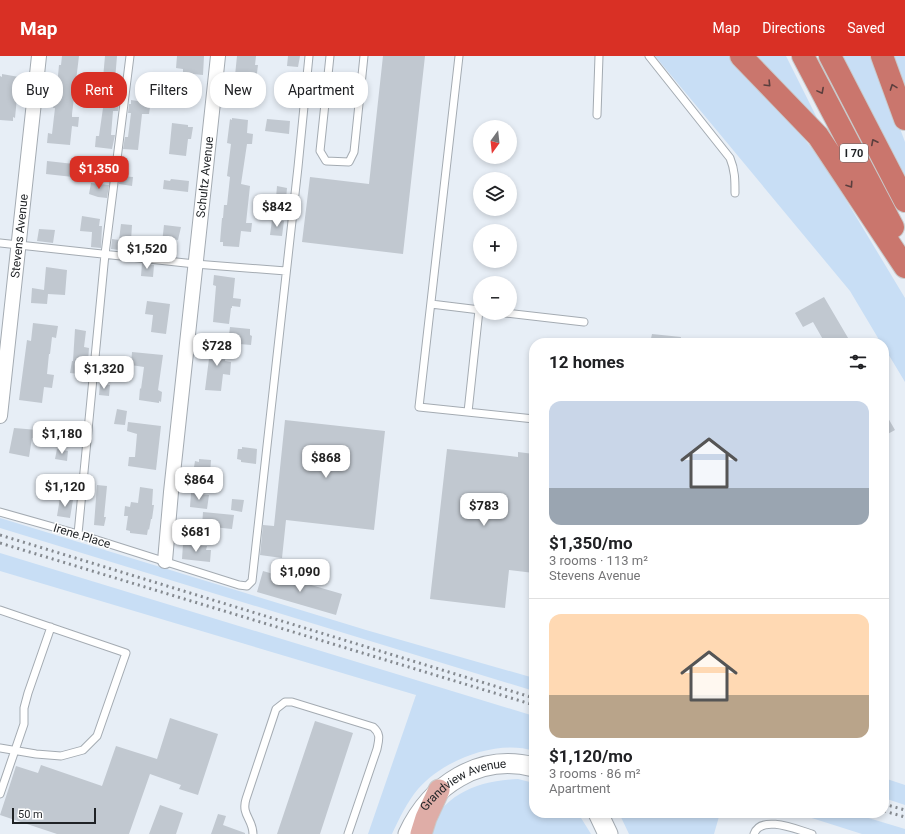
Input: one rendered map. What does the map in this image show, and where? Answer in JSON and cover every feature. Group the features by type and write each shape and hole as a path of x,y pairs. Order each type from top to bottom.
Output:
{"highway":[{"path":"741,56 818,136 905,267"},
{"name":"I 70","path":"803,56 905,250"},
{"name":"I 70","path":"830,56 905,201"},
{"path":"882,56 905,119"}],"main road":[{"name":"Grandview Avenue","path":"408,834 417,816 440,790 459,776 487,765 521,763 529,765"},
{"path":"421,834 426,818 440,790"},
{"path":"600,818 608,834"}],"street":[{"name":"Stevens Avenue","path":"0,416 39,56"},
{"name":"Schultz Avenue","path":"165,561 171,492 218,56"}],"lane":[{"path":"78,534 105,254 130,56"},
{"path":"0,243 286,272 309,56"},
{"path":"330,56 320,151 326,161 349,162 354,152 364,56"},
{"path":"459,56 419,407 529,418"},
{"path":"597,115 599,56"},
{"path":"649,56 730,158 734,167 735,193"},
{"name":"Irene Place","path":"0,512 78,534 239,585 247,586 252,581 286,272"},
{"path":"431,304 473,309"},
{"path":"517,314 584,322"},
{"path":"468,412 479,320"},
{"path":"0,610 126,653 97,736 83,750 61,756 0,748"},
{"path":"0,794 24,724 24,708 28,693 51,627"},
{"path":"253,834 252,828 245,814 244,808 246,799 276,709 286,702 292,702 373,727 378,731 380,738 377,749 348,834"},
{"path":"754,834 756,829 774,824 812,834"}],"shaded area":[{"path":"655,56 733,56 791,121 828,170 905,298 905,382 889,355 889,338 878,338 850,291"},
{"path":"755,56 786,56 828,140"},
{"path":"840,56 873,56 905,142 905,178"},
{"path":"890,56 905,56 905,97"},
{"path":"0,518 366,630 529,677 529,689 0,528"},
{"path":"0,553 529,714 529,750 504,748 488,750 456,761 441,769 418,789 400,817 392,834 368,834 416,695 0,571"},
{"path":"518,779 529,782 529,818 581,818 591,834 425,834 433,820 442,809 463,792 488,783"},
{"path":"889,780 905,785 905,805 889,800"},
{"path":"621,818 719,818 714,834 629,834"},
{"path":"812,818 869,818 905,829 905,834 862,834"}],"building":[{"path":"62,56 79,56 77,72 71,72 72,117 79,117 78,127 72,126 70,145 47,143 48,133 52,134 55,108 63,108 63,72 58,72 59,65 61,65"},
{"path":"105,56 117,56 116,72 104,72"},
{"path":"177,56 204,56 203,75 202,72 183,72 183,69 176,68"},
{"path":"237,56 256,56 255,65 258,65 257,72 235,72"},
{"path":"288,56 300,56 298,67 287,66"},
{"path":"383,56 425,56 403,254 302,242 310,177 369,184"},
{"path":"2,74 12,76 12,108 16,108 15,118 13,117 13,121 0,120 0,76 2,77"},
{"path":"131,100 135,101 135,108 150,108 149,114 142,114 138,150 123,149 125,137 128,137 131,113 128,113"},
{"path":"103,108 118,108 118,111 113,111 111,135 115,135 112,149 95,147 96,136 99,136"},
{"path":"232,118 248,120 247,133 253,134 252,144 247,144 241,184 250,186 246,223 252,223 251,232 241,231 239,247 223,246 223,242 220,242 224,205 227,205 230,177 227,176 231,144 227,143 230,119 232,120"},
{"path":"267,119 290,121 289,134 265,131"},
{"path":"172,123 193,127 191,139 188,139 186,156 169,154"},
{"path":"47,161 92,166 91,179 46,174"},
{"path":"120,176 133,177 132,186 119,184"},
{"path":"171,179 189,181 188,192 163,189 164,180 170,181"},
{"path":"91,183 109,185 107,198 89,194"},
{"path":"277,186 287,188 286,199 276,198"},
{"path":"82,216 100,219 99,226 102,226 101,248 91,247 92,232 80,231"},
{"path":"272,220 284,221 282,236 270,235"},
{"path":"121,224 132,225 131,241 147,243 148,241 162,243 164,225 181,227 178,240 174,239 172,256 111,249 112,239 119,240"},
{"path":"39,229 55,230 53,243 37,241"},
{"path":"142,263 154,265 153,277 141,276"},
{"path":"46,267 67,270 65,295 48,294 47,304 31,303 32,288 44,290"},
{"path":"214,275 235,278 233,298 241,299 240,307 232,306 229,324 213,322 216,286 213,285"},
{"path":"824,297 848,338 822,338 813,322 803,327 795,313"},
{"path":"147,301 170,304 166,334 151,332 153,315 145,314"},
{"path":"33,323 58,326 56,338 52,337 47,374 54,375 52,388 44,387 42,403 19,400 27,340 31,341"},
{"path":"230,327 250,329 250,335 252,336 251,345 228,343"},
{"path":"75,329 86,331 84,347 89,348 87,375 70,373 73,361"},
{"path":"652,334 681,337 681,338 651,338"},
{"path":"211,343 227,345 225,361 231,362 230,375 223,374 221,391 205,390"},
{"path":"132,352 163,355 158,390 162,392 161,402 139,400 144,367 131,365"},
{"path":"100,384 110,385 109,396 99,395"},
{"path":"117,409 127,411 125,425 114,424"},
{"path":"285,420 385,431 374,530 286,520 282,558 260,555 263,525 274,526"},
{"path":"889,420 895,430 889,433"},
{"path":"128,422 161,426 156,470 128,466 129,457 135,457 137,434 127,431"},
{"path":"14,428 38,430 37,439 32,438 29,457 9,453"},
{"path":"242,447 257,449 256,464 241,462 241,460 237,459 238,449 242,449"},
{"path":"57,449 68,451 67,461 55,459"},
{"path":"447,449 518,457 518,452 529,453 529,572 509,570 505,608 430,599"},
{"path":"199,459 211,460 210,475 193,473 195,461 199,462"},
{"path":"97,485 107,486 104,517 106,517 104,526 94,525"},
{"path":"140,487 153,489 152,505 154,505 152,519 147,535 130,533 130,531 126,530 128,516 124,516 125,506 130,507 131,502 138,503"},
{"path":"191,493 209,495 207,509 190,507"},
{"path":"60,498 73,500 70,518 57,516"},
{"path":"232,499 244,500 242,512 231,510"},
{"path":"203,512 234,515 232,529 202,526"},
{"path":"183,544 207,546 206,550 211,550 210,562 182,559"},
{"path":"263,571 342,594 336,615 257,592"},
{"path":"170,718 218,734 198,795 179,789 181,785 150,774 129,834 57,834 0,815 16,766 38,773 41,765 102,786 116,746 157,759"},
{"path":"315,721 353,733 320,834 277,834"},
{"path":"160,805 183,813 176,834 149,834"},
{"path":"218,814 226,816 223,825 245,834 211,834"}],"railway":[{"path":"0,535 529,696"},
{"path":"0,543 529,703"},
{"path":"889,805 905,810"},
{"path":"889,812 905,817"}]}
